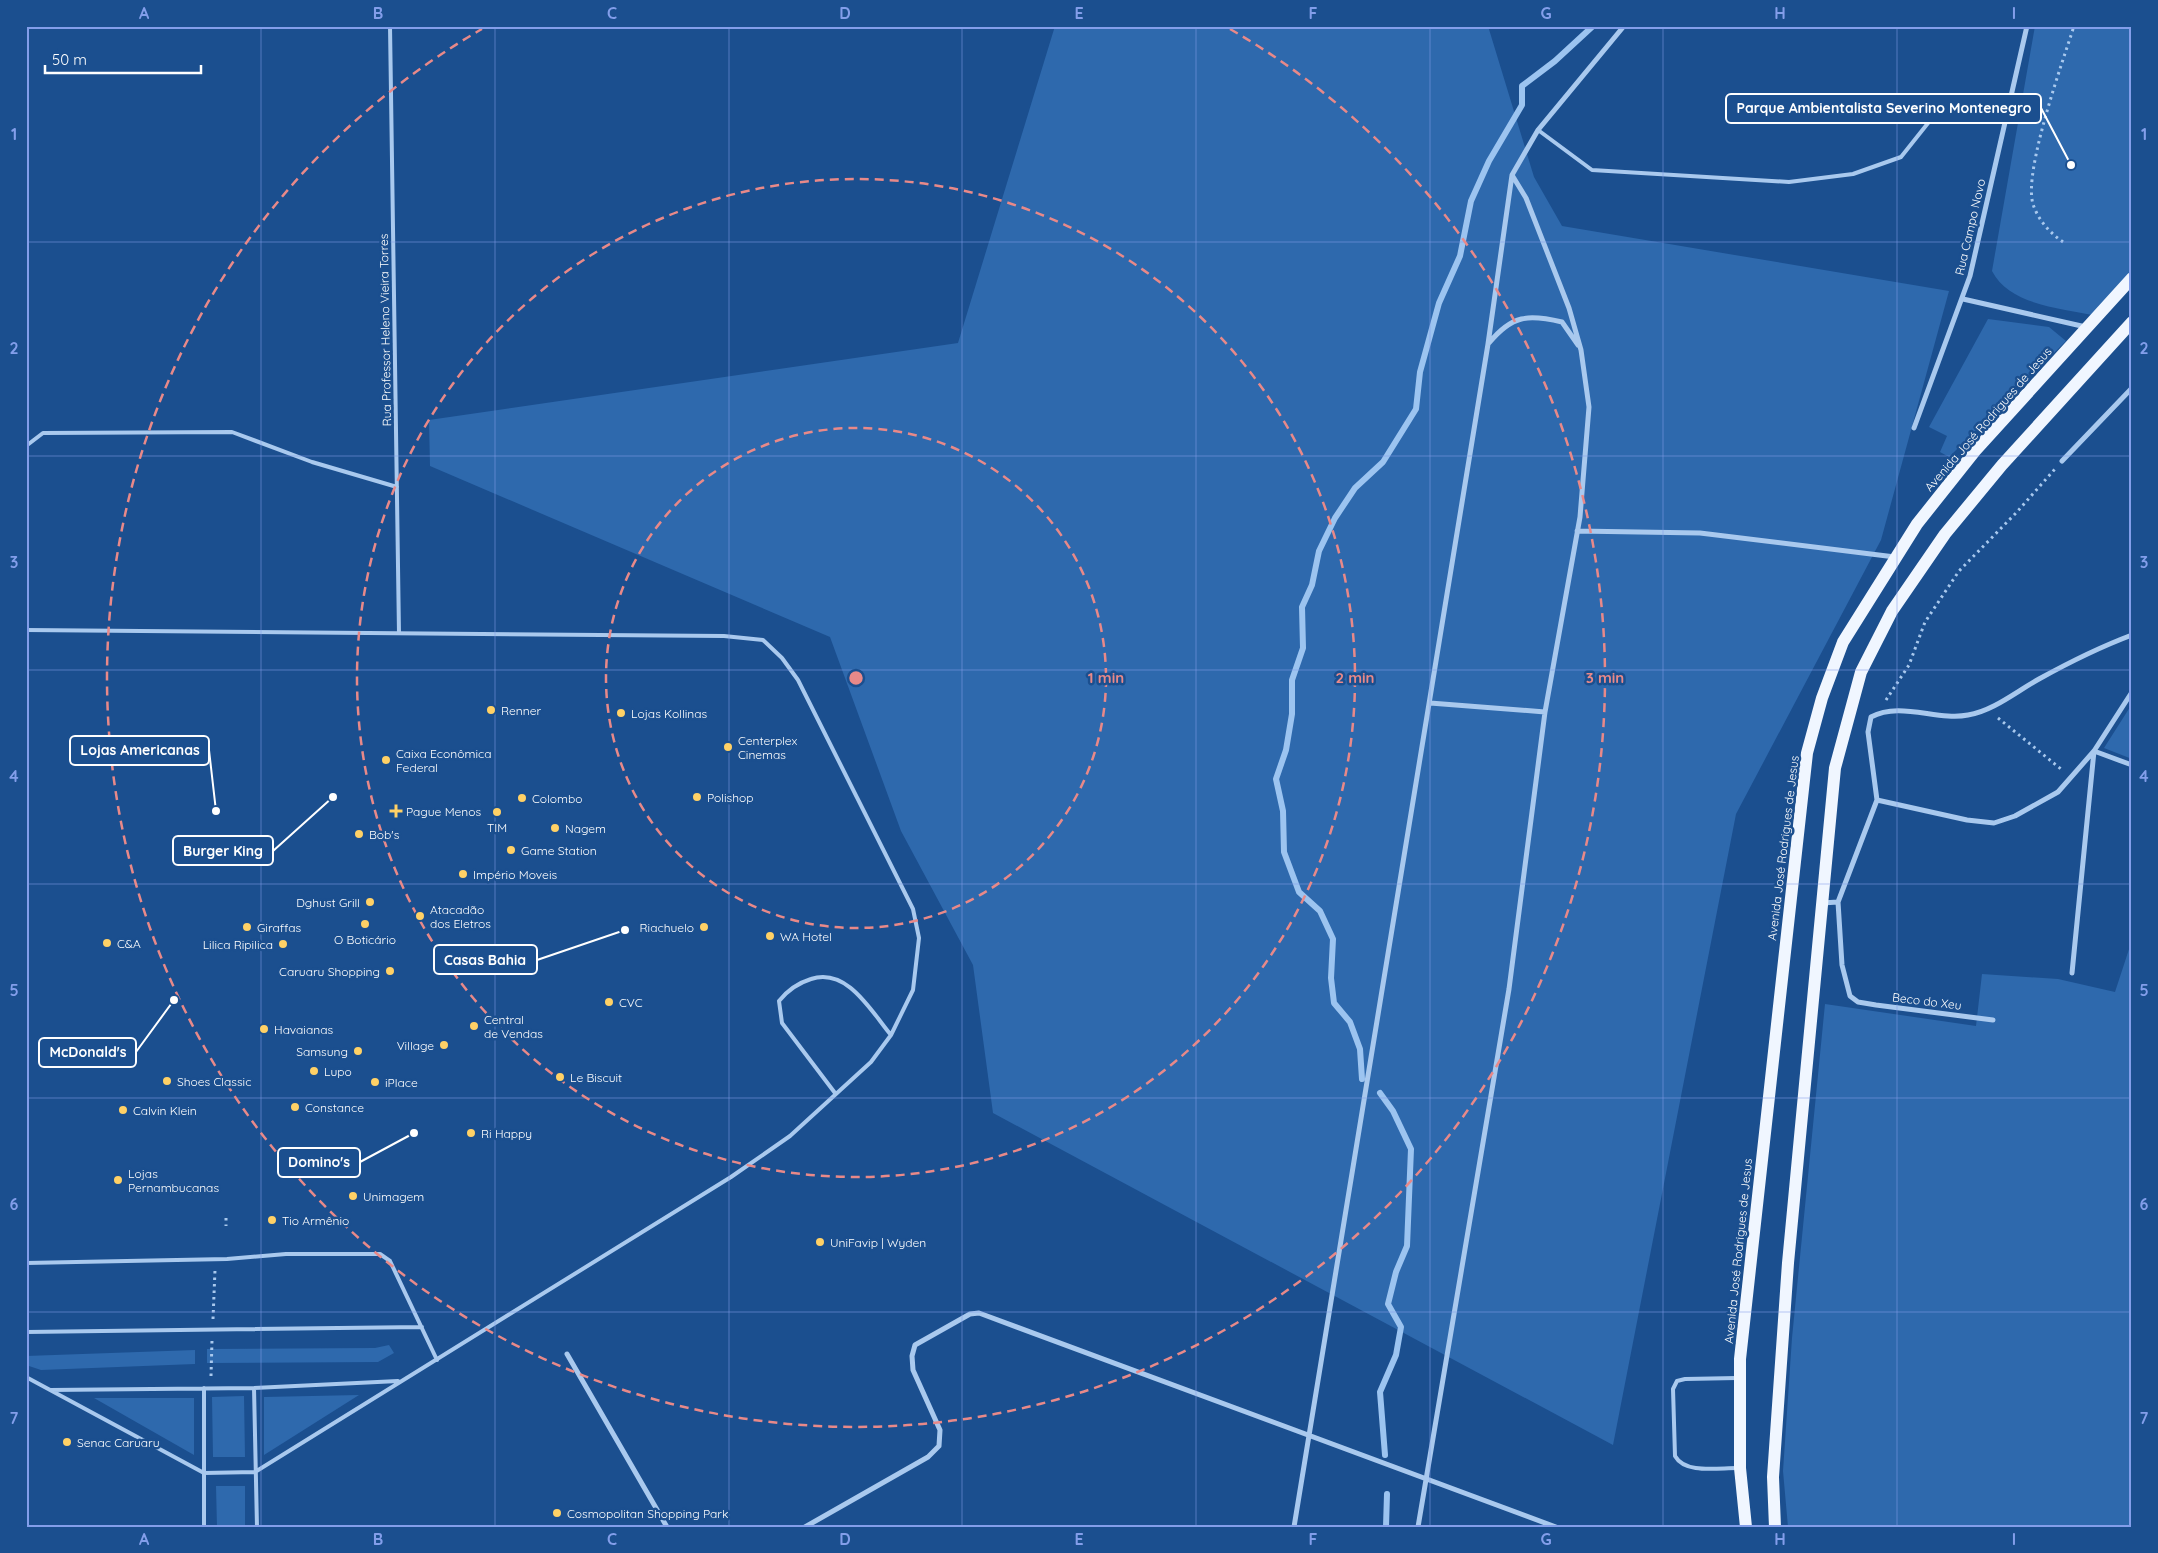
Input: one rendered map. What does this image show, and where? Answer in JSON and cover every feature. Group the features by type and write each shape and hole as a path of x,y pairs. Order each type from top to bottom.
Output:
{"main road":[{"name":"Avenida José Rodrigues de Jesus","path":"1746,1527 1740,1468 1739,1378 1807,753 1822,698 1843,642 1917,524 1975,451 2132,278"},
{"path":"1775,1527 1773,1477 1788,1263 1835,768 1861,672 1892,611 1945,534 2009,458 2132,322"}],"street":[{"path":"1294,1527 1488,344 1512,175 1538,130 1624,26"},
{"name":"Rua Campo Novo","path":"1914,428 1963,299 2027,26"},
{"path":"1418,1527 1509,989 1545,712 1577,531 1589,407 1581,350 1569,308 1526,198 1512,175"},
{"path":"1963,299 2087,327"},
{"path":"1488,344 1503,326 1519,320 1540,317 1562,322 1581,350"},
{"path":"2062,461 2131,390"},
{"path":"1577,531 1700,533 1895,557"},
{"path":"1822,903 1838,902 1877,800 1868,732 1871,717 1878,713 1905,712 1966,716 1987,708 2040,679 2132,636"},
{"path":"1877,800 1967,820 1994,823 2015,816 2058,792 2094,751 2132,692"},
{"path":"1430,702 1545,712"},
{"path":"2094,751 2132,765"},
{"path":"2072,973 2094,751"},
{"name":"Beco do Xeu","path":"1838,902 1842,964 1850,996 1858,1002 1993,1020"},
{"path":"806,1527 928,1457 939,1446 940,1430 913,1370 912,1356 914,1345 970,1314 979,1313 1556,1527"},
{"path":"567,1354 667,1527"}],"lane":[{"name":"Rua Professor Heleno Vieira Torres","path":"390,26 399,634"},
{"path":"1538,130 1592,170 1790,182 1852,174 1901,157 1940,108"},
{"path":"26,446 43,433 232,432 312,462 397,487"},
{"path":"26,630 724,636 764,640 782,658 798,680 912,909 919,938 914,990 891,1035 871,1062 790,1136 731,1177 255,1472 204,1473 26,1377"},
{"path":"835,1093 782,1023 779,1000 786,992 804,981 820,976 831,976 844,982 859,996 891,1035"},
{"path":"26,1262 228,1258 286,1254 380,1254 390,1261 437,1360"},
{"path":"26,1332 422,1327"},
{"path":"1739,1378 1685,1378 1677,1381 1673,1389 1675,1456 1679,1464 1687,1467 1740,1468"},
{"path":"50,1390 254,1388 400,1381"},
{"path":"204,1388 204,1527"},
{"path":"254,1388 257,1527"}],"path":[{"path":"2063,242 2050,233 2033,203 2034,173 2048,108 2074,26"},
{"path":"1878,713 1909,665 1925,622 1959,570 2016,512 2062,461"},
{"path":"1987,708 2037,751 2072,776"},
{"path":"226,1218 226,1226"},
{"path":"212,1353 215,1282"}],"shaded area":[{"path":"1055,26 1488,26 1534,177 1562,226 1949,291 1881,540 1736,814 1613,1445 993,1113 973,965 901,831 830,637 430,466 429,420 958,343"},
{"path":"2035,26 2132,26 2132,278 2097,316 2038,304 2024,299 2000,283 1992,271"},
{"path":"1988,319 2049,327 2066,341 1949,457 1940,452 1947,436 1929,427"},
{"path":"2132,704 2132,759 2104,748"},
{"path":"2132,940 2132,1527 1788,1527 1783,1471 1792,1338 1825,1004 1976,1026 1982,974 2058,979 2115,992"},
{"path":"389,1345 394,1353 378,1362 207,1363 207,1349 375,1348"},
{"path":"195,1350 195,1364 41,1370 26,1365 26,1356"},
{"path":"359,1395 264,1455 264,1397"},
{"path":"244,1396 245,1457 213,1457 212,1397"},
{"path":"94,1398 194,1398 194,1455"},
{"path":"216,1486 245,1486 245,1527 217,1527"}],"waterway":[{"path":"1362,1079 1360,1049 1350,1022 1334,1003 1331,978 1333,939 1320,911 1299,892 1284,852 1283,811 1276,779 1286,750 1292,714 1292,680 1303,648 1302,607 1312,585 1319,551 1335,518 1355,488 1383,462 1416,409 1420,372 1439,303 1460,256 1471,201 1489,161 1522,105 1522,86 1555,61 1593,26"},
{"path":"1380,1093 1393,1111 1411,1149 1407,1246 1396,1272 1388,1304 1401,1327 1396,1355 1380,1392 1385,1455"},
{"path":"1386,1527 1387,1494"}],"place":[{"name":"Parque Ambientalista Severino Montenegro","path":"2071,165"},
{"name":"Renner","path":"491,710"},
{"name":"Lojas Kollinas","path":"621,713"},
{"name":"Centerplex Cinemas","path":"728,747"},
{"name":"Caixa Econômica Federal","path":"386,760"},
{"name":"Burger King","path":"333,797"},
{"name":"Polishop","path":"697,797"},
{"name":"Colombo","path":"522,798"},
{"name":"Lojas Americanas","path":"216,811"},
{"name":"Pague Menos","path":"396,811"},
{"name":"TIM","path":"497,812"},
{"name":"Nagem","path":"555,828"},
{"name":"Bob's","path":"359,834"},
{"name":"Game Station","path":"511,850"},
{"name":"Império Moveis","path":"463,874"},
{"name":"Dghust Grill","path":"370,902"},
{"name":"Atacadão dos Eletros","path":"420,916"},
{"name":"O Boticário","path":"365,924"},
{"name":"Giraffas","path":"247,927"},
{"name":"Riachuelo","path":"704,927"},
{"name":"Casas Bahia","path":"625,930"},
{"name":"WA Hotel","path":"770,936"},
{"name":"C&A","path":"107,943"},
{"name":"Lilica Ripilica","path":"283,944"},
{"name":"Caruaru Shopping","path":"390,971"},
{"name":"McDonald's","path":"174,1000"},
{"name":"CVC","path":"609,1002"},
{"name":"Central de Vendas","path":"474,1026"},
{"name":"Havaianas","path":"264,1029"},
{"name":"Village","path":"444,1045"},
{"name":"Samsung","path":"358,1051"},
{"name":"Lupo","path":"314,1071"},
{"name":"Le Biscuit","path":"560,1077"},
{"name":"Shoes Classic","path":"167,1081"},
{"name":"iPlace","path":"375,1082"},
{"name":"Constance","path":"295,1107"},
{"name":"Calvin Klein","path":"123,1110"},
{"name":"Domino's","path":"414,1133"},
{"name":"Ri Happy","path":"471,1133"},
{"name":"Lojas Pernambucanas","path":"118,1180"},
{"name":"Unimagem","path":"353,1196"},
{"name":"Tio Armênio","path":"272,1220"},
{"name":"UniFavip | Wyden","path":"820,1242"},
{"name":"Senac Caruaru","path":"67,1442"},
{"name":"Cosmopolitan Shopping Park","path":"557,1513"}]}
